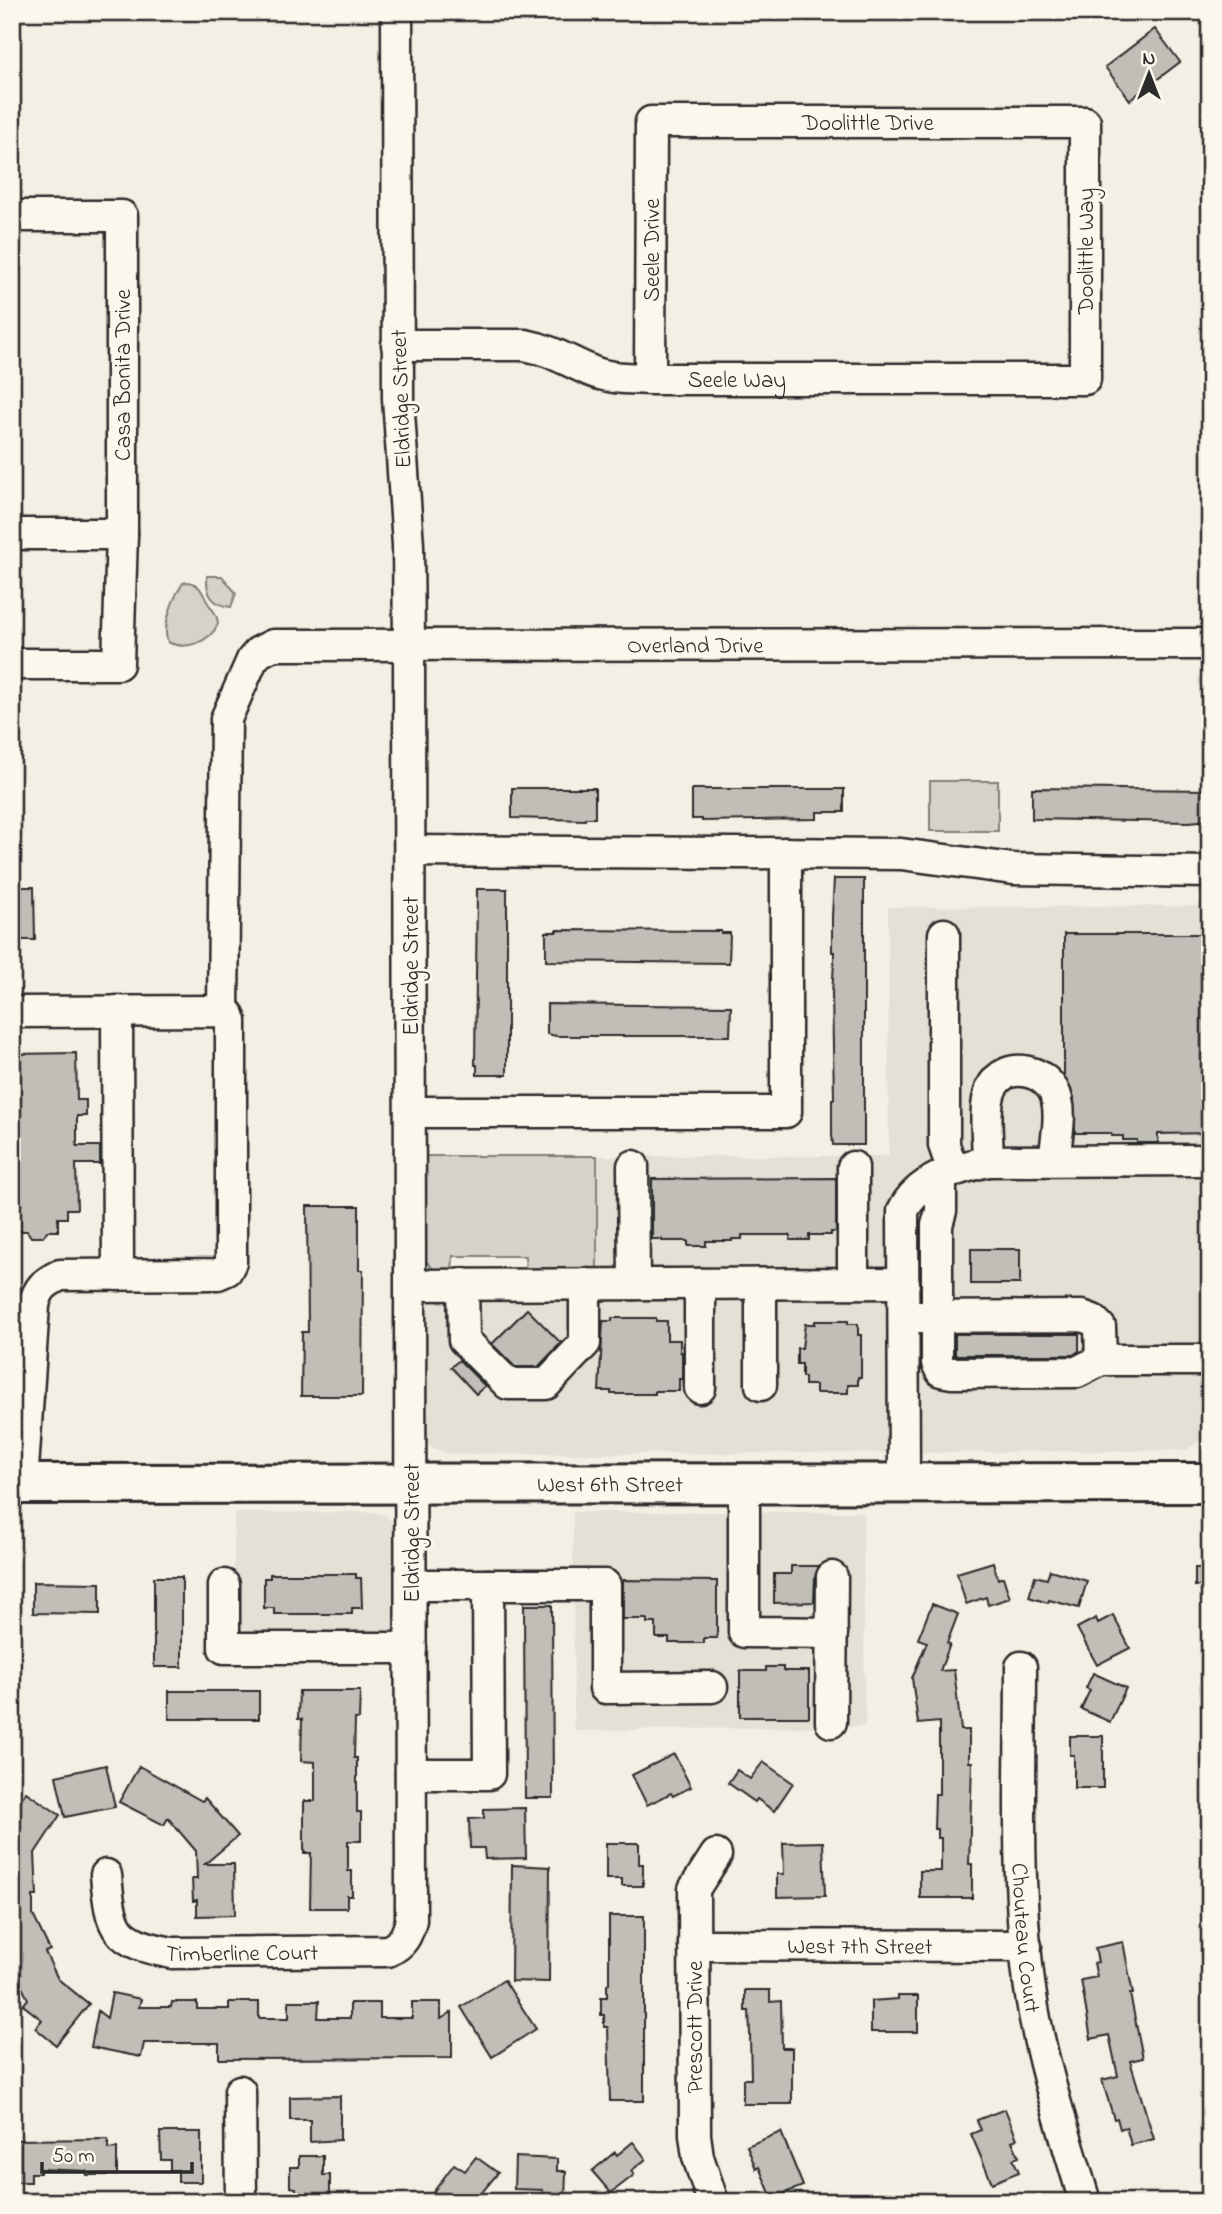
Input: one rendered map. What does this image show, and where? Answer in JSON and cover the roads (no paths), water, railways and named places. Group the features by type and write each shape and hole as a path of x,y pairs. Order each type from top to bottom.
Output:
{"main road":[{"name":"West 6th Street","path":"17,1484 1210,1483"}],"street":[{"name":"Eldridge Street","path":"397,12 398,398 408,545 410,643 411,1774 421,1926"},
{"name":"Doolittle Drive","path":"651,122 1085,122"},
{"name":"Seele Drive","path":"650,379 651,122"},
{"name":"Doolittle Way","path":"1085,122 1086,379"},
{"name":"Casa Bonita Drive","path":"12,216 122,216 122,534 118,664 12,664"},
{"name":"Seele Way","path":"397,345 525,345 545,349 592,372 614,378 1086,379"},
{"path":"12,534 122,534"},
{"name":"Overland Drive","path":"223,1011 226,719 252,660 259,652 273,645 1210,644"},
{"path":"410,851 901,854 1013,869 1210,872"},
{"path":"411,1112 786,1112 786,853"},
{"path":"944,934 944,1144 947,1174 937,1225 937,1363 941,1371 1077,1373 1101,1360 1210,1360"},
{"path":"117,1011 118,1275"},
{"path":"12,1012 223,1011 229,1015 230,1021 230,1262 227,1270 218,1275 60,1276 46,1282 37,1290 17,1484"},
{"path":"988,1161 988,1102 992,1088 1001,1077 1024,1070 1046,1080 1054,1090 1058,1113 1055,1160"},
{"path":"904,1483 903,1210 908,1199 947,1174 988,1161 1210,1160"},
{"path":"633,1166 634,1284"},
{"path":"853,1167 853,1283"},
{"path":"411,1285 904,1283"},
{"path":"463,1284 464,1340 508,1384 546,1384 585,1343 585,1284"},
{"path":"700,1284 700,1388"},
{"path":"761,1284 761,1385"},
{"path":"904,1317 1082,1316 1093,1320 1100,1328 1101,1360"},
{"path":"744,1483 744,1632 832,1633"},
{"path":"831,1722 832,1577"},
{"path":"224,1585 223,1648 411,1648"},
{"path":"411,1585 605,1585 605,1688 712,1687"},
{"path":"411,1774 489,1774 488,1585"},
{"name":"Chouteau Court","path":"1021,1667 1021,1850 1031,1996 1042,2052 1085,2202"},
{"name":"Prescott Drive","path":"713,2202 698,2157 695,2135 694,1889 716,1855"},
{"name":"Timberline Court","path":"106,1875 108,1909 118,1931 126,1939 148,1948 172,1953 388,1951 400,1945 407,1934 421,1926"},
{"name":"West 7th Street","path":"694,1945 1026,1945"},
{"path":"240,2091 240,2202"}]}
